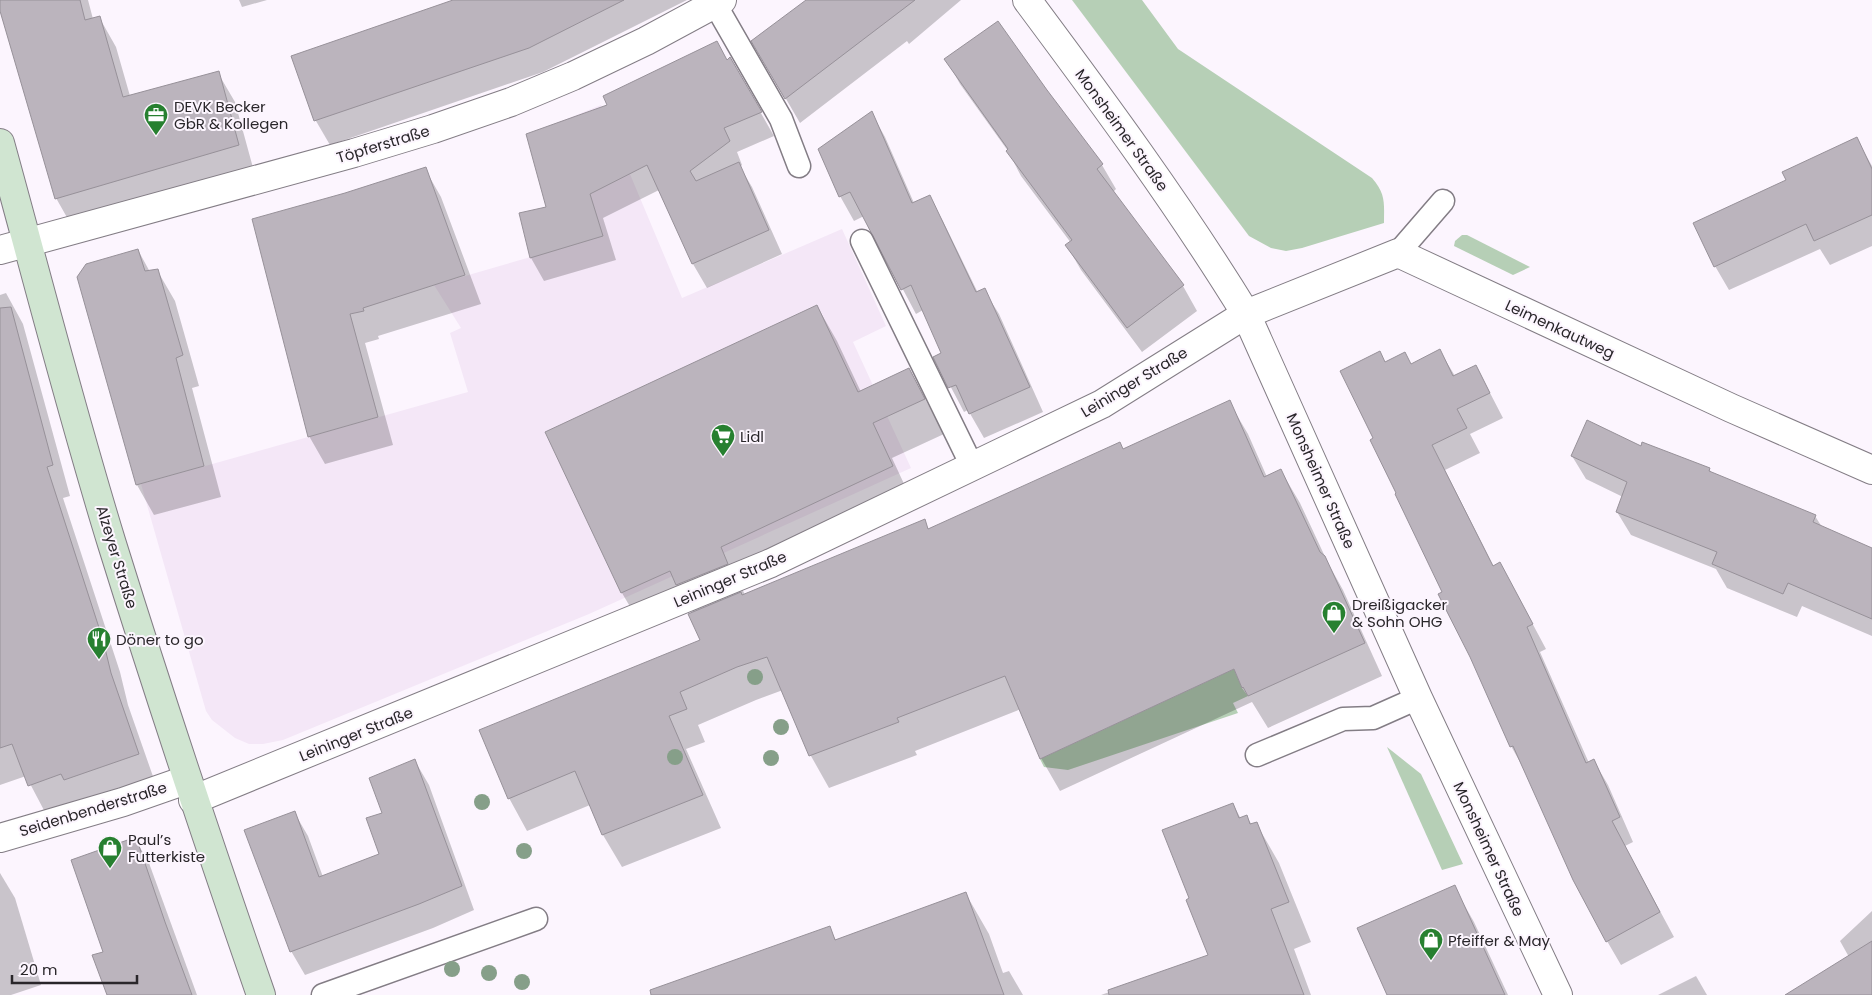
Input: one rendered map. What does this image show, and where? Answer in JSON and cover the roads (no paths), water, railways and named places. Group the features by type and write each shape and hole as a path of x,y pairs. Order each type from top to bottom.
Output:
{"street":[{"name":"Monsheimer Straße","path":"1026,0 1116,119 1211,258 1246,314 1418,698 1558,995"},
{"name":"Töpferstraße","path":"0,250 354,154 433,129 511,102 573,76 646,42 719,2"},
{"name":"Alzeyer Straße","path":"0,143 47,319 112,543 190,790 261,995"},
{"path":"1246,314 1398,253"},
{"name":"Leimenkautweg","path":"1398,253 1731,408 1872,470"},
{"name":"Leininger Straße","path":"190,790 770,563 1102,404 1246,314"},
{"name":"Seidenbenderstraße","path":"0,838 122,802 190,790"}],"lane":[{"path":"719,2 781,119 799,166"},
{"path":"1398,253 1443,201"},
{"path":"862,241 972,466"},
{"path":"1257,755 1343,719 1373,718 1418,698"},
{"path":"323,995 536,919"}],"place":[{"name":"DEVK Becker GbR & Kollegen","path":"156,136"},
{"name":"Lidl","path":"723,457"},
{"name":"Dreißigacker & Sohn OHG","path":"1334,634"},
{"name":"Döner to go","path":"99,660"},
{"name":"Paul’s Futterkiste","path":"110,869"},
{"name":"Pfeiffer & May","path":"1431,961"}]}
